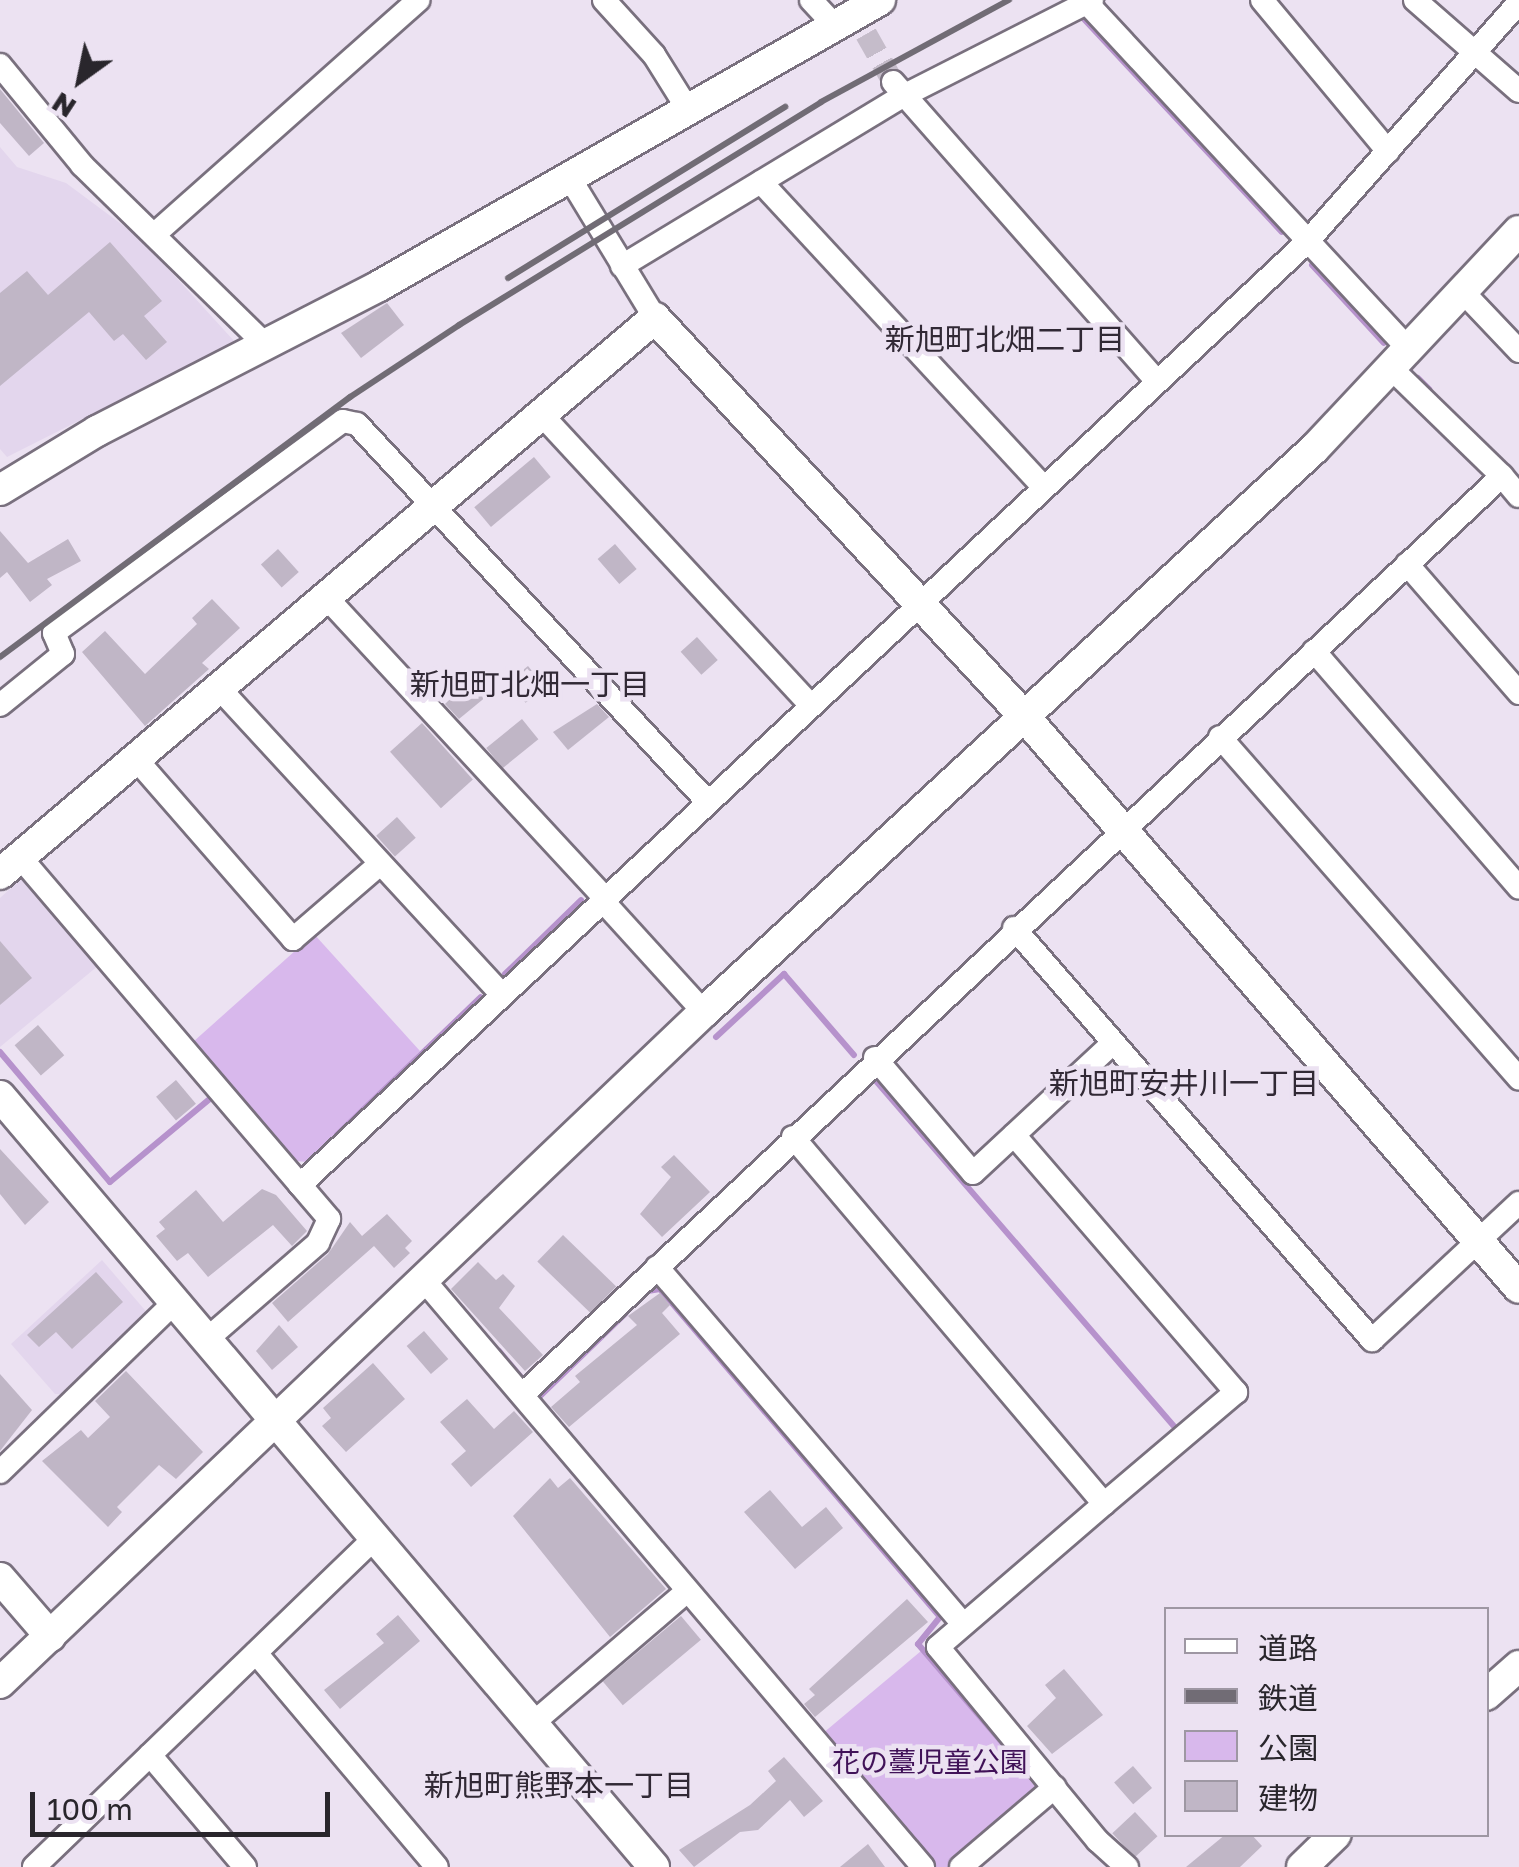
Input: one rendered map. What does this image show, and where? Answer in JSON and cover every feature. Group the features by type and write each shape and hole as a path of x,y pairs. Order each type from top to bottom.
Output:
{"street":[{"path":"156,232 418,0"},
{"path":"604,0 654,55 689,111"},
{"path":"812,0 858,18"},
{"path":"1262,0 1388,151"},
{"path":"1415,0 1519,91"},
{"path":"622,266 761,182 898,89 1089,1 1308,242 1402,360 1519,496"},
{"path":"300,1185 602,898 1308,242 1519,2"},
{"path":"0,490 96,431 266,345 571,180 858,18"},
{"path":"0,66 82,165 156,232 266,345"},
{"path":"898,89 1158,381"},
{"path":"571,180 655,318 1024,716 1519,1288"},
{"path":"761,182 1043,486"},
{"path":"0,1684 704,1012 1402,360 1519,232"},
{"path":"1464,293 1519,351"},
{"path":"206,1340 318,1243 329,1219 10,866 655,318"},
{"path":"541,414 810,704"},
{"path":"0,706 62,654 54,633 343,422 357,424 706,801"},
{"path":"522,1395 875,1058 1502,476"},
{"path":"1408,564 1519,693"},
{"path":"326,597 704,1012"},
{"path":"1314,651 1519,888"},
{"path":"219,688 500,994"},
{"path":"1220,737 1519,1078"},
{"path":"136,759 293,939 380,864"},
{"path":"1014,928 1372,1340 1519,1203"},
{"path":"875,1058 973,1173 1113,1043"},
{"path":"0,1096 654,1867"},
{"path":"1014,1135 1236,1392 938,1647 1127,1867"},
{"path":"793,1137 1104,1504"},
{"path":"657,1266 963,1624"},
{"path":"423,1279 923,1867"},
{"path":"0,1472 174,1304"},
{"path":"38,1866 375,1538"},
{"path":"0,1578 50,1636"},
{"path":"532,1724 687,1591"},
{"path":"256,1653 437,1867"},
{"path":"1489,1692 1519,1666"},
{"path":"150,1755 245,1867"},
{"path":"961,1867 1055,1787"},
{"path":"1302,1867 1333,1837"}],"shaded area":[{"path":"0,147 17,167 66,183 140,238 235,342 7,457 0,449"},
{"path":"23,877 99,965 0,1047 0,898"},
{"path":"102,1260 150,1316 66,1394 55,1394 11,1344"}],"green space":[{"path":"314,934 420,1051 307,1162 296,1161 193,1042"},
{"name":"花の薹児童公園","path":"921,1651 1039,1791 948,1867 934,1867 822,1734"}],"building":[{"path":"0,89 44,143 29,156 0,123"},
{"path":"110,242 162,301 144,316 167,342 146,360 123,334 114,341 89,312 0,386 0,293 27,271 48,295"},
{"path":"387,303 404,325 361,358 341,333"},
{"path":"534,457 551,477 491,527 474,507"},
{"path":"0,531 28,563 68,539 81,561 47,579 52,585 30,602 7,572 0,578"},
{"path":"615,544 637,569 619,584 598,559"},
{"path":"278,549 299,572 282,587 261,564"},
{"path":"212,599 240,628 202,663 209,669 145,726 82,652 105,631 145,674 197,624 192,618"},
{"path":"697,637 718,660 701,675 681,652"},
{"path":"528,666 545,687 526,703 509,682"},
{"path":"477,673 493,691 459,719 445,704"},
{"path":"597,704 609,717 568,750 553,732"},
{"path":"522,719 538,739 503,768 486,748"},
{"path":"422,723 473,779 441,808 390,752"},
{"path":"397,817 416,838 395,857 376,836"},
{"path":"0,941 32,978 0,1005"},
{"path":"38,1025 64,1055 41,1076 15,1045"},
{"path":"176,1080 196,1104 176,1120 156,1097"},
{"path":"0,1149 49,1202 25,1225 0,1194"},
{"path":"674,1155 710,1192 662,1237 640,1214 671,1177 661,1167"},
{"path":"262,1189 276,1195 307,1231 292,1246 273,1225 208,1277 188,1253 177,1261 156,1236 165,1229 159,1222 196,1190 223,1222"},
{"path":"387,1214 412,1241 405,1248 410,1253 394,1268 374,1246 288,1322 272,1303 328,1254 350,1222 362,1236"},
{"path":"563,1235 616,1286 591,1313 537,1262"},
{"path":"478,1262 496,1280 503,1274 515,1286 499,1308 543,1355 525,1371 451,1289"},
{"path":"96,1272 123,1302 72,1349 56,1332 39,1347 27,1335"},
{"path":"660,1293 670,1305 662,1313 680,1334 569,1427 551,1407 580,1382 575,1376 637,1325 628,1316"},
{"path":"279,1325 298,1347 272,1370 256,1351"},
{"path":"424,1331 448,1359 431,1374 407,1346"},
{"path":"373,1363 405,1399 346,1452 322,1426 331,1418 323,1408"},
{"path":"126,1371 203,1452 176,1479 159,1465 117,1507 122,1512 108,1527 42,1461 81,1430 88,1438 110,1417 95,1401"},
{"path":"0,1374 32,1410 0,1451"},
{"path":"467,1399 494,1429 514,1411 533,1432 471,1487 451,1464 466,1451 440,1422"},
{"path":"550,1478 558,1488 570,1478 666,1589 610,1637 513,1516"},
{"path":"770,1490 802,1527 826,1507 843,1528 795,1569 744,1512"},
{"path":"907,1599 928,1622 815,1717 804,1704 815,1695 809,1689"},
{"path":"398,1615 420,1641 340,1709 324,1690 384,1643 376,1634"},
{"path":"681,1616 701,1640 623,1705 603,1682"},
{"path":"1064,1669 1103,1715 1052,1754 1027,1726 1056,1698 1045,1685"},
{"path":"784,1757 823,1801 804,1817 790,1800 758,1830 740,1832 694,1867 679,1850 750,1805 776,1781 768,1771"},
{"path":"1133,1766 1152,1788 1133,1804 1114,1782"},
{"path":"1135,1812 1158,1836 1135,1857 1112,1833"},
{"path":"1222,1837 1254,1837 1262,1846 1240,1867 1186,1867"},
{"path":"868,1844 885,1867 840,1867"}],"waterway":[{"path":"1083,18 1282,232"},
{"path":"1312,265 1384,343"},
{"path":"1418,378 1429,389"},
{"path":"505,974 581,900"},
{"path":"716,1037 784,974 854,1055"},
{"path":"337,1135 481,997"},
{"path":"0,1052 110,1182 212,1097"},
{"path":"876,1081 1176,1429"},
{"path":"648,1291 660,1289 940,1617 918,1644 1029,1774"},
{"path":"539,1397 625,1314"},
{"path":"499,1351 521,1377"}],"tunnel":[{"path":"866,34 893,82"}],"railway":[{"path":"0,657 350,397 459,325 821,102 1009,0"},
{"path":"508,278 785,107"}],"district":[{"name":"新旭町北畑二丁目","path":"1005,339"},
{"name":"新旭町北畑一丁目","path":"530,684"},
{"name":"新旭町安井川一丁目","path":"1184,1083"},
{"name":"新旭町熊野本一丁目","path":"559,1785"}]}
